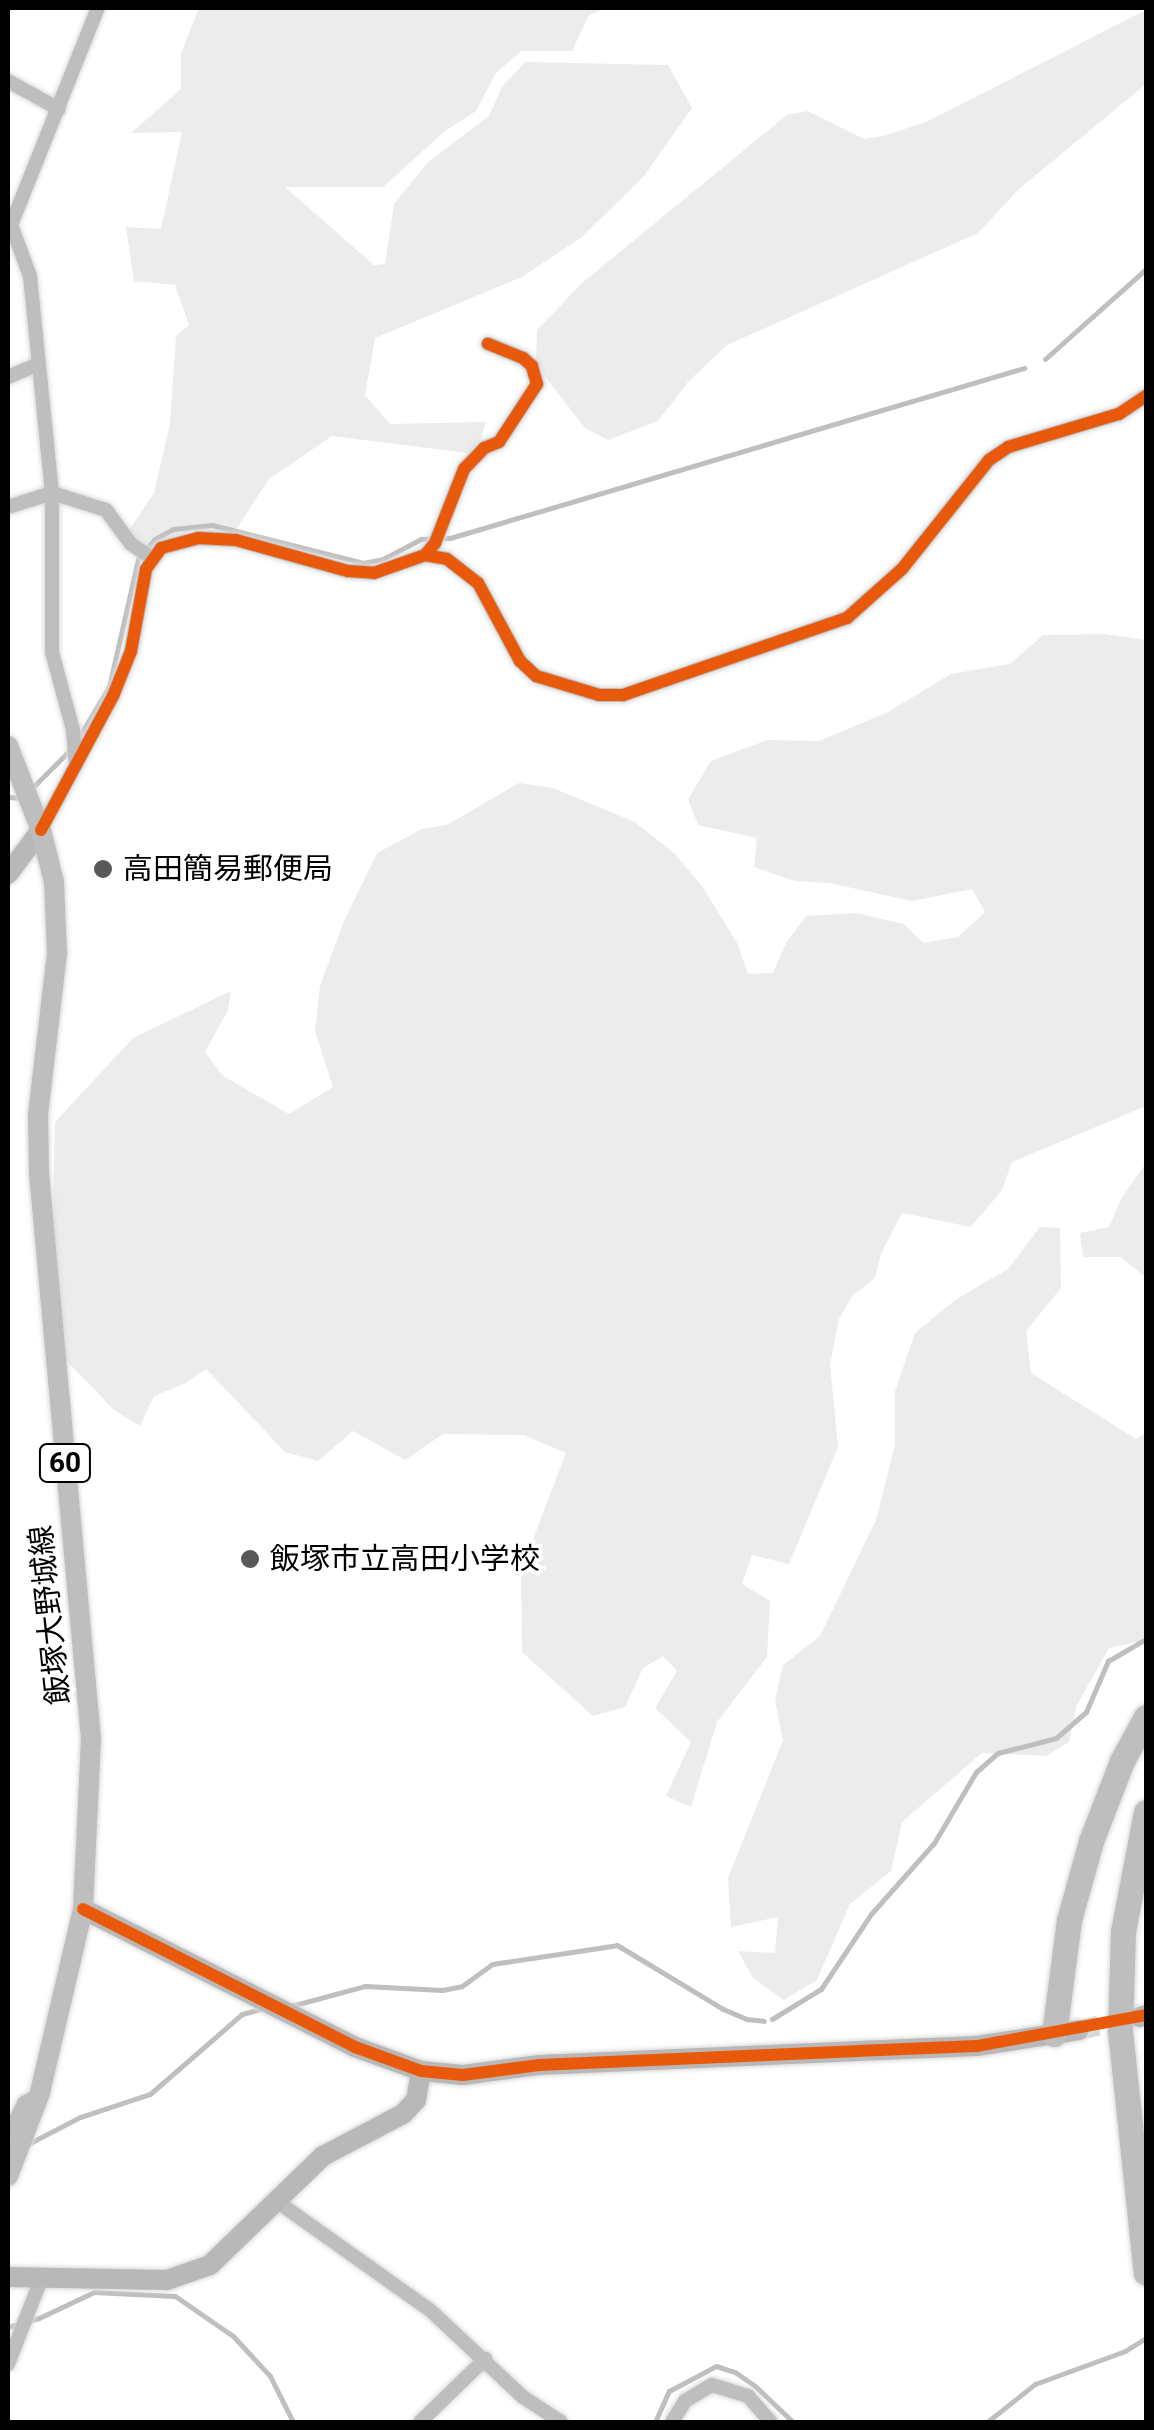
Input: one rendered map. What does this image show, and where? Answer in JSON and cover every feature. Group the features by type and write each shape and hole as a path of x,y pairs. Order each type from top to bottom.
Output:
{"highway":[{"path":"1067,2032 1069,1920 1122,1761 1146,1717"},
{"path":"1146,1812 1123,1931 1120,2030 1146,2273"}],"main road":[{"name":"飯塚大野城線","path":"8,746 41,830 54,882 57,952 38,1114 39,1173 90,1718 83,1909 40,2093 10,2170"}],"street":[{"path":"76,763 73,732 52,652 52,493 30,276 11,225 98,8"},
{"path":"8,82 59,109"},
{"path":"425,556 439,536 464,469 484,448 499,442 536,384 532,366 488,344"},
{"path":"8,377 38,364"},
{"path":"147,555 174,542 198,538 236,540 348,571 374,573 425,556 447,559 478,583 520,660 536,676 599,695 623,695 847,618 902,570 989,460 1008,447 1119,414 1146,396"},
{"path":"8,507 52,493 106,510 147,555 131,651 102,722 41,830 8,874"},
{"path":"83,1909 355,2047 421,2072 464,2075 539,2065 976,2046 1067,2032"},
{"path":"8,2276 41,2280 167,2280 210,2265 323,2156 403,2114 416,2100 421,2072"},
{"path":"8,2134 24,2104 40,2093"},
{"path":"275,2200 430,2310 543,2414 561,2422"},
{"path":"8,2364 41,2280"},
{"path":"420,2422 485,2360"},
{"path":"672,2422 685,2401 712,2385 728,2386 748,2396 772,2422"}],"shaded area":[{"path":"199,8 607,8 589,15 572,51 521,51 496,73 476,111 445,131 383,187 285,187 374,265 385,264 394,204 428,162 489,116 502,87 525,62 668,65 692,108 644,176 582,237 522,277 375,338 365,395 390,424 486,422 476,454 332,436 269,479 233,534 143,546 129,530 154,493 170,424 176,336 189,325 175,285 134,281 126,227 161,229 182,132 131,133 181,89 181,53"},
{"path":"1146,10 1146,84 1019,189 978,233 727,345 688,382 658,421 608,440 585,428 536,365 537,330 582,283 787,115 807,111 864,139 883,136 926,122"},
{"path":"1105,634 1146,640 1146,1106 1012,1162 1002,1190 971,1227 902,1213 881,1254 875,1278 852,1296 839,1319 830,1365 838,1447 789,1564 752,1555 742,1584 770,1601 767,1657 717,1722 691,1807 666,1796 691,1742 655,1708 677,1671 663,1656 643,1668 625,1707 593,1716 522,1652 521,1570 566,1453 524,1435 443,1434 405,1460 353,1431 318,1461 285,1452 206,1369 184,1384 154,1396 140,1426 114,1410 62,1356 53,1213 55,1122 133,1038 231,991 228,1010 205,1052 223,1076 289,1114 333,1087 315,1031 320,986 344,921 377,853 422,829 447,825 519,783 553,788 635,822 675,854 702,886 737,943 748,974 773,973 786,943 806,916 856,913 904,924 923,943 958,937 985,912 972,889 912,901 829,883 795,881 754,867 757,838 698,825 688,799 711,761 767,740 819,741 888,712 951,674 1010,664 1043,635"},
{"path":"1146,1163 1146,1278 1121,1257 1083,1257 1080,1233 1109,1227 1121,1199"},
{"path":"1040,1227 1060,1228 1061,1288 1026,1331 1031,1373 1136,1439 1146,1433 1146,1640 1109,1648 1076,1707 1069,1742 1046,1756 982,1753 902,1822 891,1871 850,1904 817,1980 784,2000 753,1978 738,1951 775,1953 778,1917 731,1927 728,1878 783,1740 775,1701 783,1665 820,1636 876,1520 895,1445 895,1391 915,1333 955,1300 1008,1269"}],"waterway":[{"path":"1045,359 1146,269"},
{"path":"77,740 109,687 138,559 155,539 173,529 212,525 363,563 383,559 421,539 450,538 1024,368"},
{"path":"29,791 71,749"},
{"path":"8,797 21,798"},
{"path":"772,2019 821,1989 871,1914 934,1843 976,1772 998,1753 1056,1738 1086,1712 1108,1661 1146,1639"},
{"path":"291,2006 365,1986 442,1990 462,1986 492,1964 617,1945 723,2009 746,2019 764,2021"},
{"path":"28,2144 80,2117 150,2094 242,2014 265,2008"},
{"path":"8,2327 39,2318 94,2292 175,2296 233,2336 270,2376 293,2422"},
{"path":"987,2422 1035,2384 1125,2351 1146,2338"},
{"path":"655,2422 669,2391 716,2366 735,2372 755,2386 793,2422"}],"tunnel":[{"path":"1079,2030 1133,2018"}],"cycle path":[{"path":"41,830 113,696 131,651 146,569 161,548 198,538 236,540 348,571 374,573 425,555 435,543 464,469 484,448 499,442 537,384 532,366 523,358 488,344"},
{"path":"425,555 447,559 478,583 520,661 536,676 599,695 623,695 847,618 902,569 989,460 1008,447 1119,414 1146,396"},
{"path":"83,1909 355,2047 421,2071 463,2075 539,2065 977,2046 1146,2015"}],"place":[{"name":"高田簡易郵便局","path":"103,869"},
{"name":"飯塚市立高田小学校","path":"250,1559"}]}
